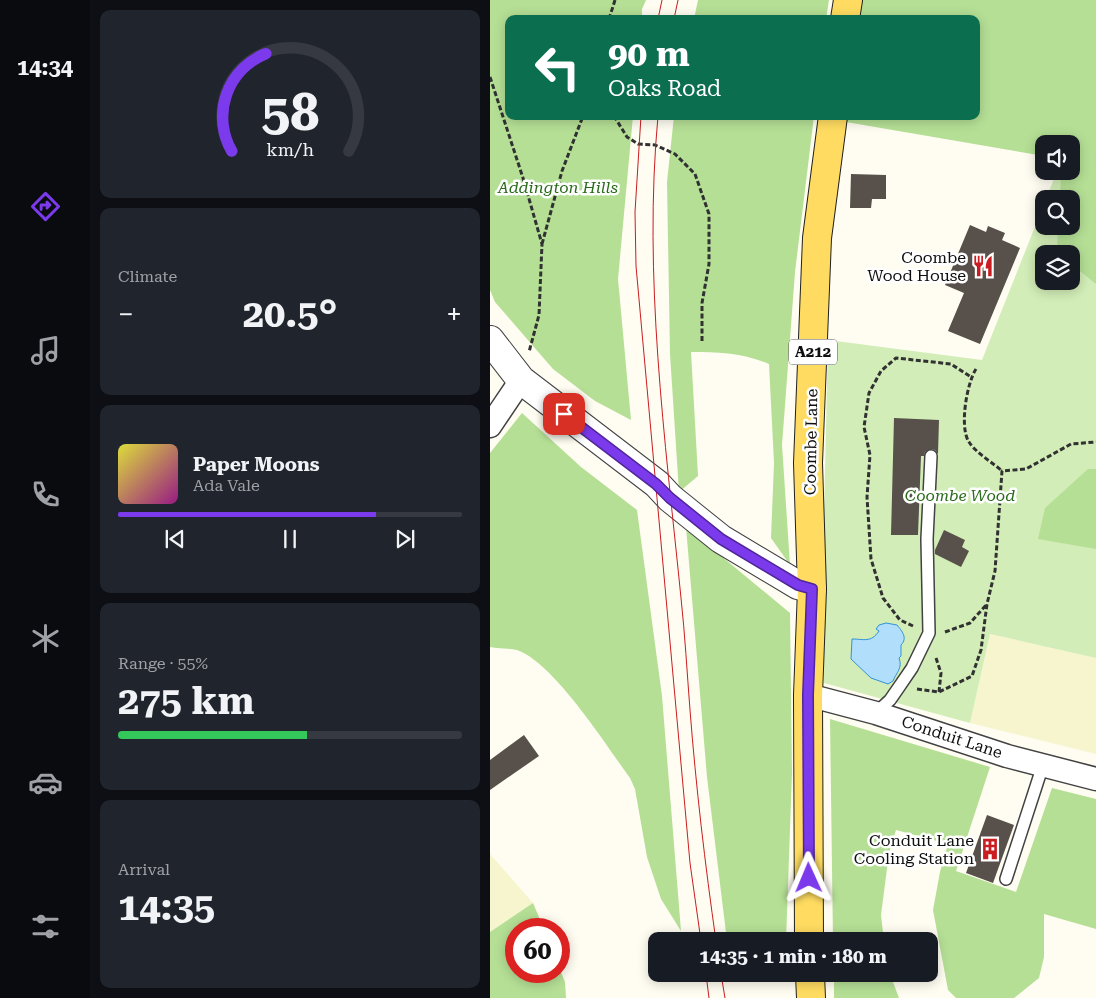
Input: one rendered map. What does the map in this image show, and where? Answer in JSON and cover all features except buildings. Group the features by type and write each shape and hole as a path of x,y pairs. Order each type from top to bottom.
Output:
{"main road":[{"path":"846,15 848,0"},
{"name":"Coombe Lane","path":"812,589 808,463 817,238 832,120"},
{"name":"A212","path":"810,932 808,695 812,589"},
{"path":"810,982 811,998"}],"street":[{"path":"490,340 521,380 656,484 670,498 721,539 798,585 812,589"},
{"path":"490,426 521,380"},
{"name":"Conduit Lane","path":"808,695 876,712 1007,756 1096,779"}],"lane":[{"path":"876,712 890,700 912,668 929,633 927,539 930,456"},
{"path":"1006,878 1043,765"}],"path":[{"path":"611,15 615,0"},
{"path":"490,76 542,244"},
{"path":"521,380 540,315 542,244 562,171 581,120"},
{"path":"616,120 627,137 638,144 655,145 675,154 695,174 709,214 710,264 702,303 702,344"},
{"path":"971,377 951,364 896,358 881,371 869,393 864,427 870,456 867,497 871,559 883,598 900,620 929,633 944,632 970,623 986,604"},
{"path":"976,369 971,377 964,422 965,432 969,443 1002,471 1026,469 1071,444 1096,442"},
{"path":"899,687 940,692 972,676 981,650 986,604 994,571 1002,471"},
{"path":"929,633 941,673 940,692"}],"shaded area":[{"path":"990,634 1096,658 1096,754 970,723"},
{"path":"490,854 533,903 511,918 505,918 505,922 490,932"}],"green space":[{"name":"Addington Hills","path":"490,0 646,0 642,9 642,15 505,15 505,120 633,120 618,279 631,420 595,401 553,369 495,302 490,290"},
{"path":"698,0 829,0 827,15 695,15"},
{"path":"860,0 1096,0 1096,284 1080,271 1080,245 1057,245 1058,235 1080,235 1080,190 1060,190 1061,180 1080,180 1080,135 1035,135 1035,154 846,122 846,120 980,120 980,15 858,15"},
{"name":"Coombe Wood","path":"1096,0 1096,658 990,634 970,723 824,683 822,606 828,340 982,360 1035,227 1035,235 1080,235 1080,190 1050,190 1053,180 1080,180 1080,135 1064,135 980,24 980,18"},
{"path":"674,120 814,120 795,272 782,445 790,565 771,538 774,463 769,364 750,357 731,354 691,352 698,476 679,492 670,354 667,182"},
{"path":"522,413 581,467 637,510 662,696 681,931 661,899 647,857 635,789 630,778 578,706 547,671 517,650 490,647 490,453"},
{"path":"1088,469 1096,469 1096,549 1038,539 1045,508"},
{"path":"686,527 790,613 792,773 786,932 726,932 707,777"},
{"path":"830,719 990,767 956,871 1016,892 1052,788 1096,799 1096,929 1044,914 1044,957 1039,978 1014,998 956,998 948,990 933,910 940,872 948,844 896,830 889,853 881,915 883,932 833,932"},
{"path":"533,903 539,918 511,918"},
{"path":"505,922 505,983 565,983 566,998 490,998 490,932"},
{"path":"834,982 893,982 899,998 834,998"}],"water":[{"path":"886,623 897,625 904,637 899,658 900,668 893,681 888,684 871,678 851,659 852,639 870,639 879,631 876,629 879,625"}],"tram line":[{"path":"659,15 662,0"},
{"path":"675,15 678,0"},
{"path":"641,120 635,212 636,266 690,863 700,932"},
{"path":"658,120 653,237 658,357 684,626 695,768 715,932"},
{"path":"707,982 709,998"},
{"path":"722,982 725,998"}],"place":[{"name":"Coombe Wood House","path":"983,266"},
{"name":"Conduit Lane Cooling Station","path":"990,849"}],"route":[{"path":"564,414 656,484 670,498 721,539 798,585 812,589 808,695 809,878"}]}
